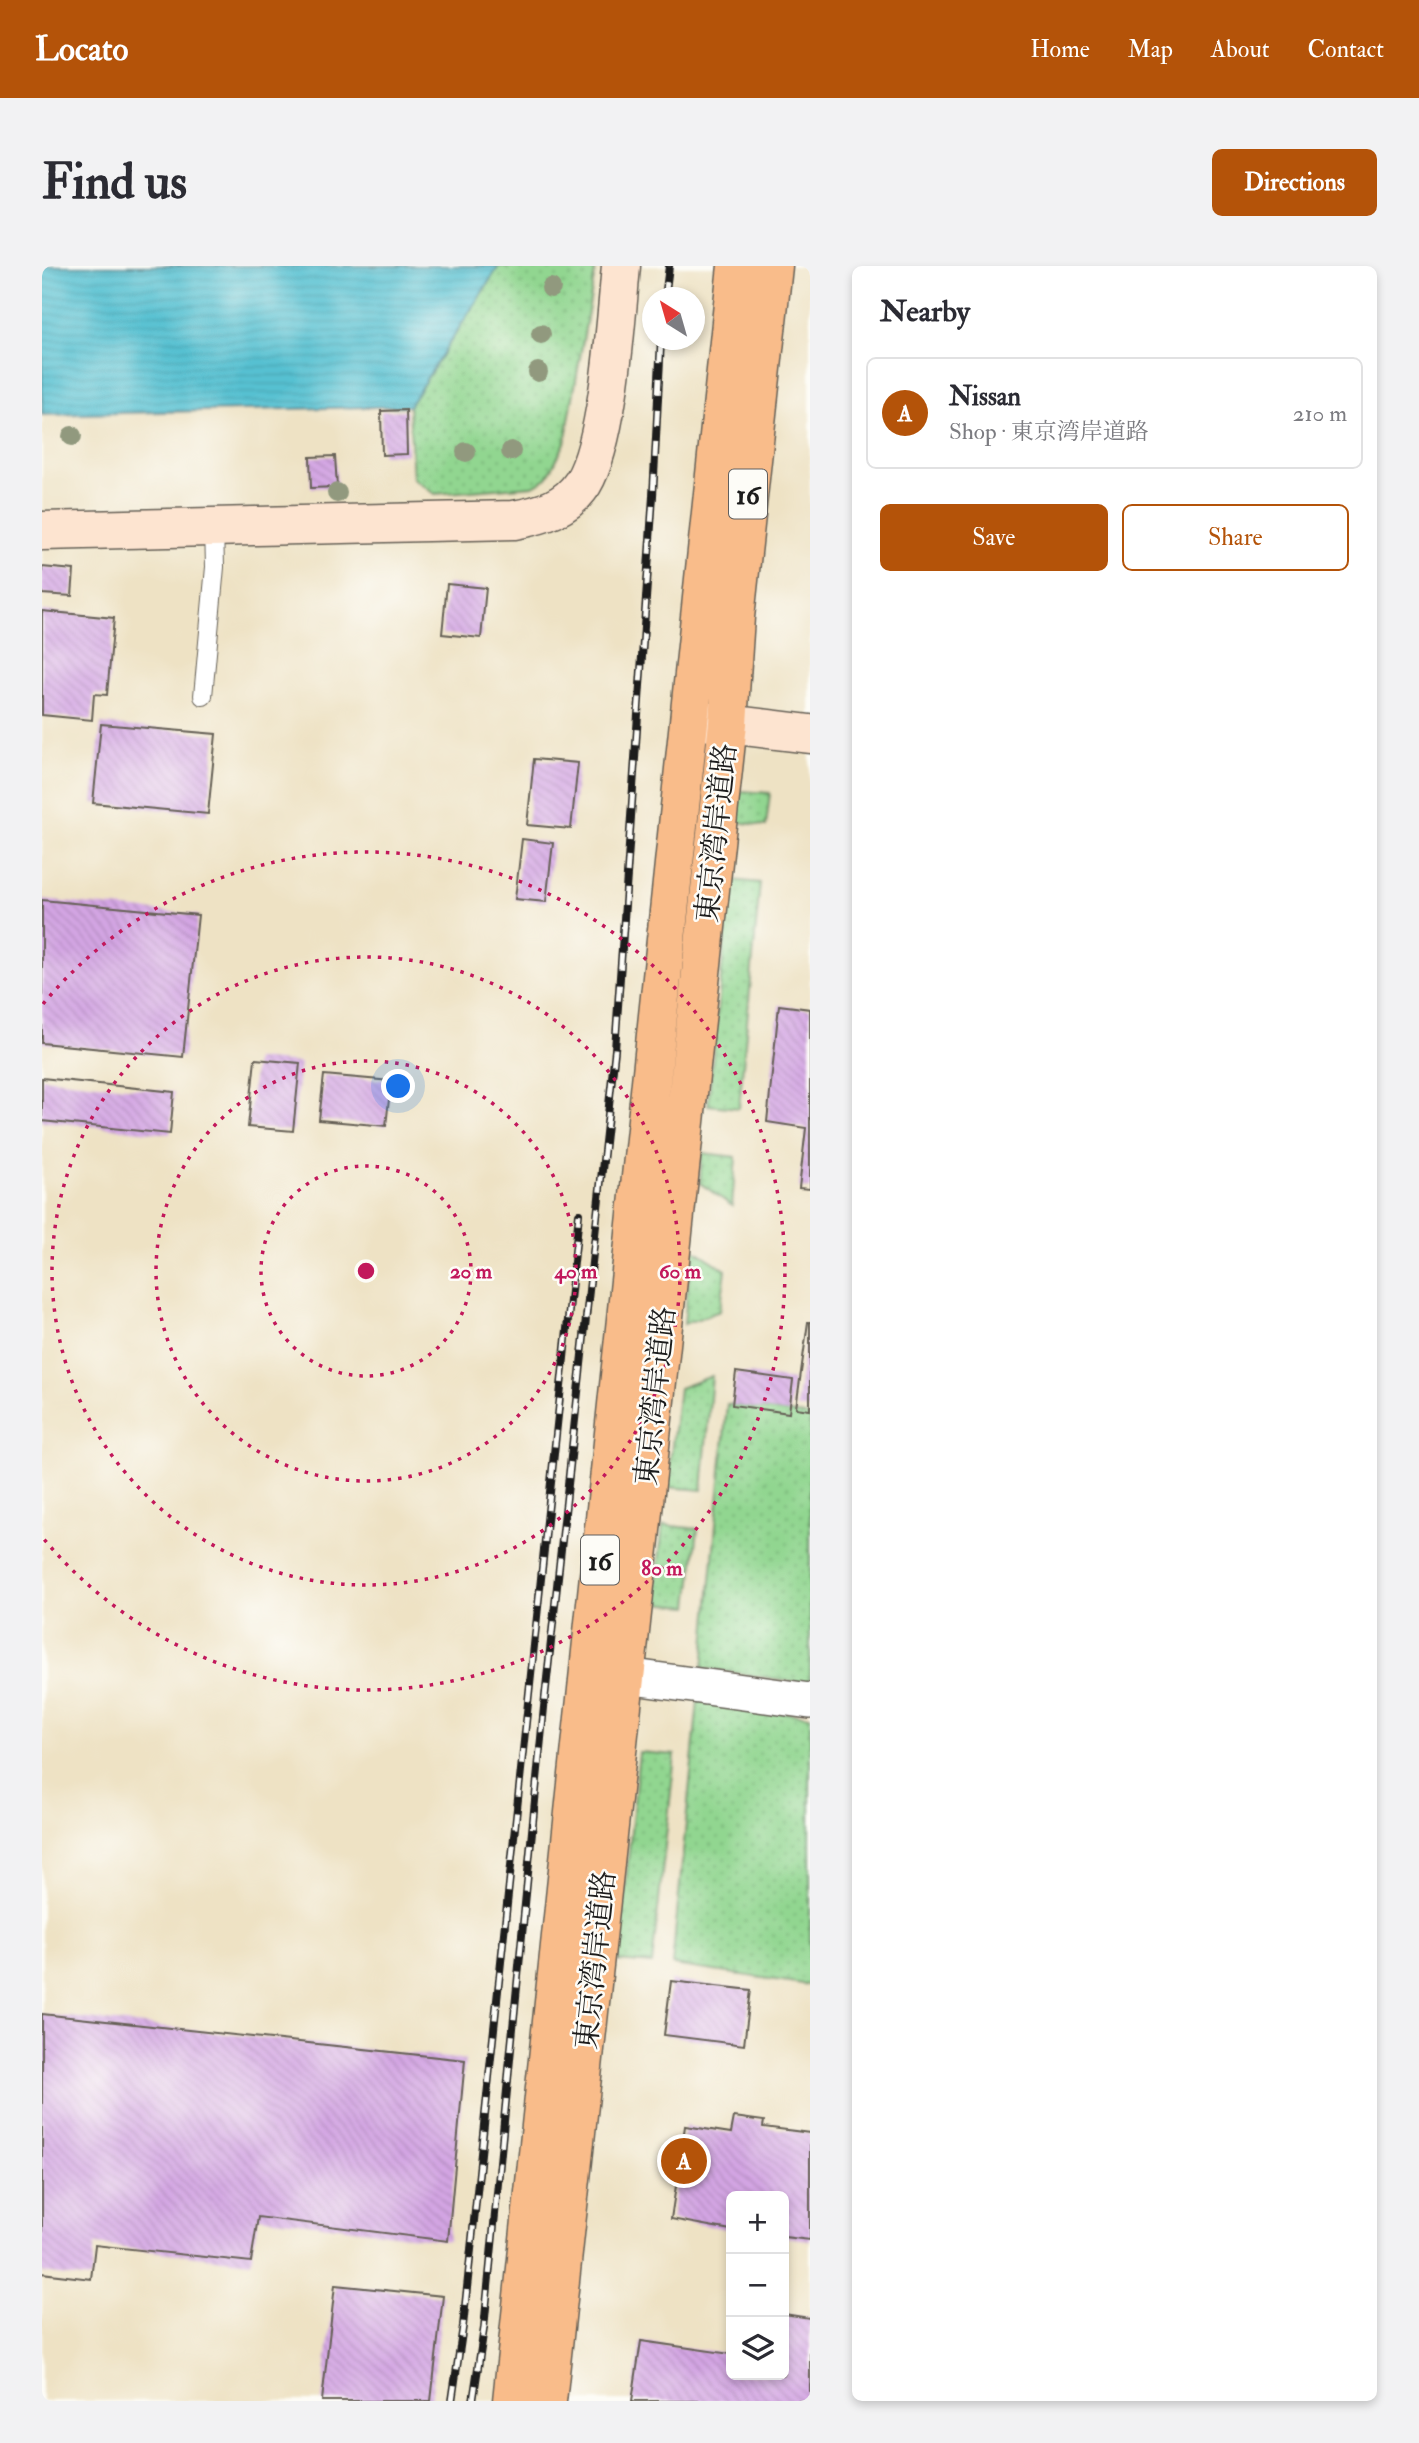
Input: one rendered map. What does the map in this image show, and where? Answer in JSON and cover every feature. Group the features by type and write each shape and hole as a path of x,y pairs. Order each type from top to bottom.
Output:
{"highway":[{"name":"東京湾岸道路","path":"512,2401 737,266"},
{"name":"東京湾岸道路","path":"547,2401 728,723 735,617 773,266"}],"street":[{"path":"42,531 514,520 557,508 583,482 596,447 608,381 621,266"},
{"path":"689,720 810,734"},
{"path":"626,1676 810,1701"}],"lane":[{"path":"203,696 215,567 214,527"}],"green space":[{"path":"499,266 596,266 565,443 547,478 533,486 435,494 413,479 409,406"},
{"path":"740,791 770,793 766,826 737,822"},
{"path":"731,880 760,883 739,1108 708,1105"},
{"path":"702,1153 736,1157 732,1206 700,1183"},
{"path":"692,1248 726,1270 720,1311 684,1324"},
{"path":"712,1376 702,1490 667,1487 679,1388"},
{"path":"727,1404 810,1416 810,1684 703,1668"},
{"path":"663,1525 698,1529 689,1606 654,1603"},
{"path":"698,1701 810,1716 810,1985 672,1965"},
{"path":"639,1752 675,1755 652,1964 618,1961"}],"water":[{"path":"42,266 499,266 409,406 42,415"}],"building":[{"path":"406,410 407,454 382,455 381,411"},
{"path":"335,456 337,487 311,488 310,457"},
{"path":"42,567 74,570 72,596 42,594"},
{"path":"447,584 486,588 481,638 442,634"},
{"path":"42,611 114,618 107,695 94,694 92,720 42,715"},
{"path":"101,724 216,734 208,814 93,803"},
{"path":"534,759 578,763 571,829 527,825"},
{"path":"522,839 553,843 546,902 515,899"},
{"path":"42,900 198,915 183,1057 42,1043"},
{"path":"779,1005 810,1009 810,1189 799,1188 806,1128 767,1122"},
{"path":"255,1059 300,1063 293,1131 248,1127"},
{"path":"324,1075 391,1081 386,1126 319,1120"},
{"path":"42,1078 174,1092 170,1134 42,1121"},
{"path":"810,1322 810,1410 796,1408"},
{"path":"736,1372 793,1380 789,1413 732,1405"},
{"path":"671,1981 751,1990 744,2045 664,2035"},
{"path":"42,2014 465,2060 448,2241 258,2217 251,2262 95,2245 91,2279 42,2273"},
{"path":"734,2117 764,2121 763,2127 810,2133 810,2240 789,2238 789,2191 726,2191 726,2229 671,2219 685,2126 731,2133"},
{"path":"335,2285 443,2296 431,2401 322,2401"},
{"path":"789,2315 810,2318 810,2401 632,2401 641,2341 726,2353 726,2380 789,2380"}],"railway":[{"path":"666,287 669,266"},
{"path":"473,2401 484,2328 545,1697 615,1050 660,350"},
{"path":"452,2401 463,2326 579,1214"}],"place":[{"name":"Nissan","path":"684,2161"}]}
